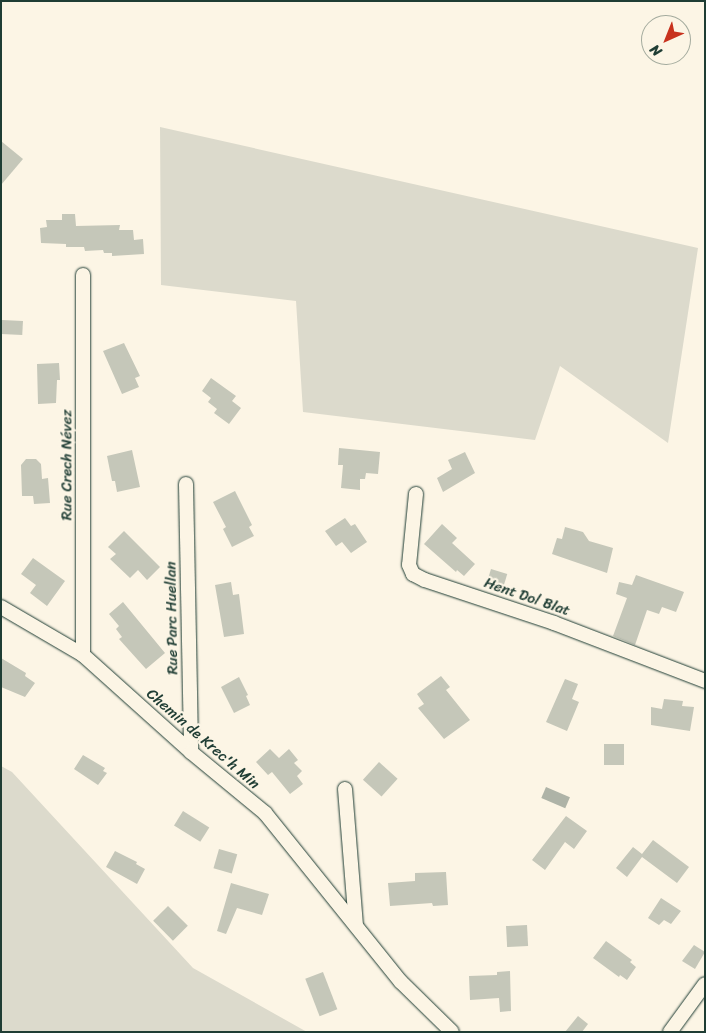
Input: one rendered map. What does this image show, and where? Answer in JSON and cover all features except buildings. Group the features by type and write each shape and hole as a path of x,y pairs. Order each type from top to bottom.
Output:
{"street":[{"name":"Rue Crech Névez","path":"83,275 83,655"},
{"name":"Rue Parc Huellan","path":"186,484 191,752"},
{"name":"Hent Dol Blat","path":"416,494 409,566 413,574 425,580 554,623 705,681"},
{"name":"Chemin de Krec'h Min","path":"1,608 83,655 191,752 265,813 401,982 452,1032"},
{"path":"345,789 356,926"},
{"path":"670,1032 705,984"}],"shaded area":[{"path":"160,127 698,248 668,443 560,366 535,440 303,412 296,301 161,285"},
{"path":"1,766 12,772 193,968 307,1032 1,1032"},
{"path":"546,787 570,797 565,808 541,798"}]}
